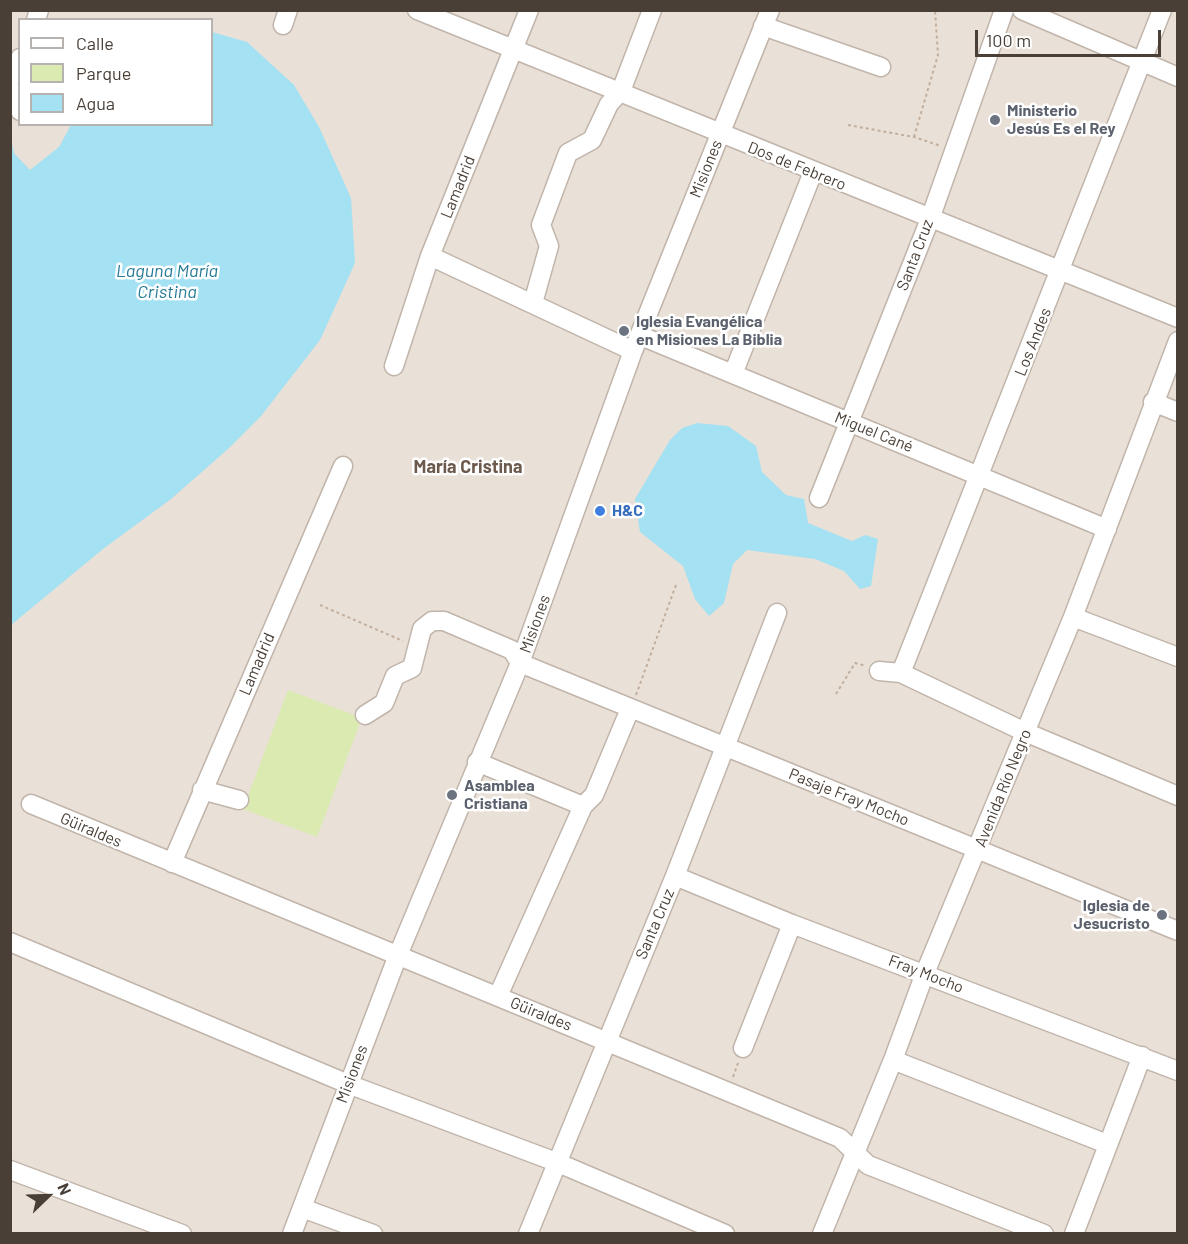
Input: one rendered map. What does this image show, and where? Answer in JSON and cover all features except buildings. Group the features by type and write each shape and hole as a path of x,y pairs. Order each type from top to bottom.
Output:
{"street":[{"name":"Dos de Febrero","path":"417,10 512,51 621,91 720,135 1178,318"},
{"name":"Lamadrid","path":"394,366 430,256 529,10"},
{"path":"533,303 549,246 541,225 568,153 591,140 609,104 621,91 652,10"},
{"name":"Santa Cruz","path":"819,498 930,219 1004,10"},
{"path":"1022,10 1178,77"},
{"name":"Los Andes","path":"901,673 1061,272 1162,10"},
{"path":"766,18 881,67"},
{"name":"Misiones","path":"292,1233 398,955 520,663 637,343 766,18"},
{"path":"10,79 18,62"},
{"path":"10,88 18,106"},
{"path":"733,374 813,172"},
{"name":"Miguel Cané","path":"430,256 533,303 637,343 733,374 980,474 1107,529"},
{"name":"Avenida Río Negro","path":"822,1233 893,1060 925,973 1073,617 1178,341"},
{"path":"1153,402 1178,412"},
{"name":"Lamadrid","path":"172,864 343,466"},
{"name":"Santa Cruz","path":"528,1233 675,876 723,747 777,613"},
{"path":"1073,617 1178,657"},
{"name":"Pasaje Fray Mocho","path":"365,715 384,703 395,676 412,668 422,630 432,621 444,621 512,650 520,663 1178,931"},
{"path":"879,671 901,673 1025,732 1178,796"},
{"path":"498,996 583,806 594,795 630,709"},
{"path":"477,762 583,806"},
{"path":"202,790 239,800"},
{"name":"Güiraldes","path":"31,804 840,1138 868,1165 1044,1233"},
{"name":"Fray Mocho","path":"675,876 792,924 1178,1071"},
{"path":"743,1048 792,924"},
{"path":"10,942 348,1084 556,1162 725,1233"},
{"path":"1074,1233 1142,1056"},
{"path":"893,1060 1107,1144"},
{"path":"10,1170 183,1233"},
{"path":"302,1208 372,1233"}],"path":[{"path":"914,137 938,55 935,10"},
{"path":"848,125 914,137 954,150"},
{"path":"630,709 676,585"},
{"path":"320,605 419,648"},
{"path":"836,694 855,663 879,671"},
{"path":"728,1091 743,1048"}],"shaded area":[{"path":"11,11 1177,11 1177,1233 11,1233"}],"green space":[{"path":"288,690 362,718 317,837 243,809"}],"water":[{"name":"Laguna María Cristina","path":"213,32 247,42 294,85 319,127 351,198 355,263 320,340 261,416 228,449 171,499 103,549 11,625 11,139 14,153 30,170 59,147 70,126 213,126"},
{"path":"697,423 728,426 756,446 762,472 786,495 804,499 808,523 852,541 865,535 878,539 871,586 860,589 844,571 815,559 747,550 733,564 724,603 709,616 695,599 683,566 640,532 635,499 670,440 682,428"}],"place":[{"name":"Ministerio Jesús Es el Rey","path":"995,120"},
{"name":"Iglesia Evangélica en Misiones La Biblia","path":"624,331"},
{"name":"H&C","path":"600,511"},
{"name":"Asamblea Cristiana","path":"452,795"},
{"name":"Iglesia de Jesucristo","path":"1162,915"}],"district":[{"name":"María Cristina","path":"468,467"}]}
